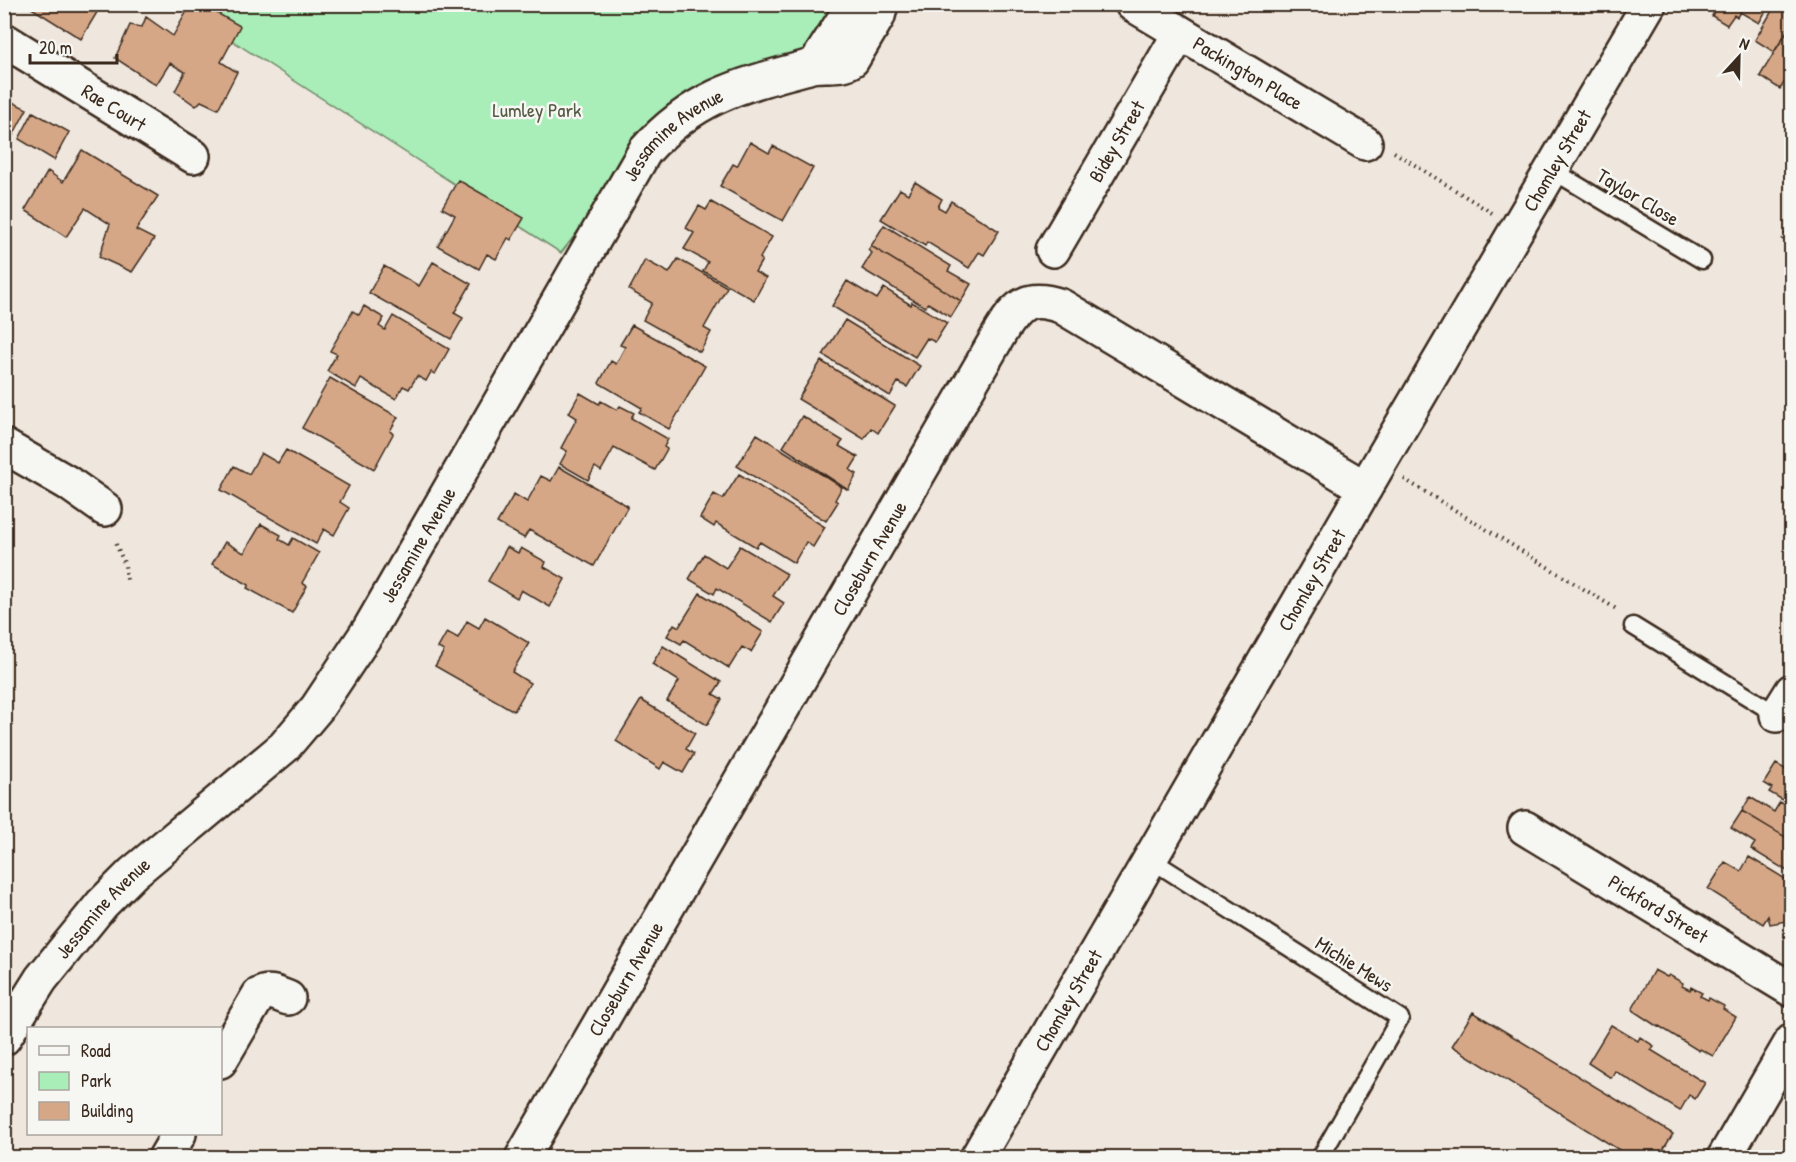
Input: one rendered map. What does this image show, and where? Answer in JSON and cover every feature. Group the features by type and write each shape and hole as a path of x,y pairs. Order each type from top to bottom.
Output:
{"street":[{"path":"815,65 854,4"},
{"name":"Jessamine Avenue","path":"4,1038 42,979 102,904 133,873 284,747 317,708 369,630 645,151 679,118 708,99 752,83 815,65 847,64 852,60 878,16 881,4"},
{"name":"Packington Place","path":"1132,4 1365,143"},
{"name":"Chomley Street","path":"977,1158 1365,488 1649,4"},
{"name":"Bidey Street","path":"1053,250 1180,33"},
{"name":"Rae Court","path":"4,40 194,156"},
{"name":"Closeburn Avenue","path":"522,1158 1001,331 1018,307 1030,301 1061,306 1365,488"},
{"path":"4,446 105,509"},
{"name":"Pickford Street","path":"1525,828 1791,990"},
{"path":"222,1058 259,995 265,991 288,998"},
{"path":"1724,1158 1791,1041"},
{"path":"165,1158 178,1135"}],"lane":[{"name":"Taylor Close","path":"1552,170 1702,260"},
{"path":"1633,626 1787,710"},
{"name":"Michie Mews","path":"1150,859 1400,1018 1320,1158"}],"path":[{"path":"1365,143 1378,137 1390,149 1499,217"},
{"path":"1782,240 1791,224"},
{"path":"1394,473 1623,612 1633,626"},
{"path":"116,544 128,580"}],"green space":[{"name":"Lumley Park","path":"177,5 864,5 838,60 734,88 630,164 561,253"}],"building":[{"path":"25,4 102,4 81,39"},
{"path":"191,4 201,4 240,26 221,62 237,72 218,109 201,101 196,106 175,91 185,72 170,63 156,85 115,58 130,25 142,27 146,17 173,36"},
{"path":"1718,4 1745,4 1737,17 1734,15 1727,25 1712,16"},
{"path":"1745,4 1770,4 1759,23 1740,12"},
{"path":"1776,4 1792,4 1792,23 1774,52 1755,40"},
{"path":"1792,23 1792,71 1780,89 1760,76"},
{"path":"4,98 27,109 4,152"},
{"path":"33,112 69,132 54,160 19,139"},
{"path":"750,142 769,153 773,146 813,168 783,221 720,186 733,164 737,166"},
{"path":"82,150 158,196 136,230 154,239 132,272 99,257 110,224 85,208 66,237 25,210 48,171 63,182"},
{"path":"458,180 524,218 511,240 508,238 496,259 487,254 479,269 438,246 455,215 442,208"},
{"path":"915,182 942,199 938,207 945,211 951,201 999,231 984,255 979,252 969,268 927,242 925,246 881,219 900,189 908,194"},
{"path":"711,202 772,237 755,272 766,278 754,300 703,271 708,262 684,249 694,233 686,228 699,206 706,210"},
{"path":"884,225 951,266 948,271 971,284 961,301 871,246"},
{"path":"871,246 961,301 951,317 928,303 925,307 862,269 872,253 868,250"},
{"path":"678,259 727,287 704,328 711,332 700,352 643,320 652,303 629,290 645,260 669,273"},
{"path":"433,262 471,284 454,313 463,318 451,339 369,293 384,266 419,286"},
{"path":"847,281 877,299 884,288 947,323 935,342 927,338 915,357 832,306"},
{"path":"364,306 384,318 379,326 385,330 393,316 449,349 435,374 431,372 426,381 417,376 409,389 403,386 396,399 361,379 356,388 327,371 337,354 330,351 353,311 359,315"},
{"path":"845,320 920,366 907,387 898,382 890,396 823,355"},
{"path":"632,325 705,366 669,429 639,412 642,408 599,383 611,361 616,364 625,347 620,345"},
{"path":"821,361 895,406 878,433 871,428 864,439 798,399"},
{"path":"330,378 398,417 390,431 393,434 374,469 302,428"},
{"path":"580,393 599,404 601,401 617,410 620,406 634,413 631,418 668,439 664,447 667,449 655,470 614,448 601,471 595,467 588,480 560,464 567,451 561,448 577,418 569,413"},
{"path":"802,416 843,441 839,446 858,457 850,470 857,474 848,490 783,447"},
{"path":"757,434 842,487 835,500 838,502 826,521 737,466"},
{"path":"286,450 349,486 340,502 349,508 334,535 324,529 316,544 221,490 234,466 249,474 261,453 278,463"},
{"path":"559,467 628,506 594,566 529,530 524,538 497,523 514,494 527,502 541,476 551,481"},
{"path":"739,474 825,527 813,547 806,542 794,563 760,542 756,547 716,523 714,527 700,518 714,494 723,499"},
{"path":"261,524 281,535 279,539 289,545 293,538 319,553 302,583 307,586 292,613 247,588 249,585 212,564 225,542 244,553"},
{"path":"740,546 787,574 773,596 784,603 772,622 717,588 714,594 689,579 704,554 726,568"},
{"path":"507,547 518,553 521,548 546,562 544,567 565,579 550,607 521,590 517,598 488,581"},
{"path":"700,593 763,632 751,652 742,647 729,668 684,640 681,644 667,636 674,624 679,627"},
{"path":"485,617 529,643 512,672 530,683 514,711 435,666 444,651 438,648 447,632 458,638 467,621 479,628"},
{"path":"663,646 721,682 713,694 722,699 707,725 667,701 679,681 652,664"},
{"path":"641,700 695,733 686,749 694,754 683,773 664,762 660,769 616,741"},
{"path":"1776,764 1792,773 1792,800 1788,803 1769,792 1772,788 1764,783"},
{"path":"1750,797 1774,812 1780,802 1792,809 1792,841 1742,811"},
{"path":"1742,811 1792,841 1792,874 1751,849 1755,843 1731,828"},
{"path":"1749,857 1792,883 1792,913 1790,912 1792,920 1770,924 1768,916 1763,924 1708,889 1725,862 1741,871"},
{"path":"1654,970 1667,977 1669,975 1690,990 1691,987 1702,993 1700,996 1724,1006 1723,1009 1736,1017 1713,1056 1700,1049 1699,1051 1632,1010"},
{"path":"1473,1012 1673,1134 1658,1158 1632,1158 1452,1046"},
{"path":"1611,1025 1638,1041 1640,1037 1654,1046 1651,1050 1705,1083 1695,1099 1689,1095 1680,1111 1615,1071 1611,1078 1588,1063"}]}
